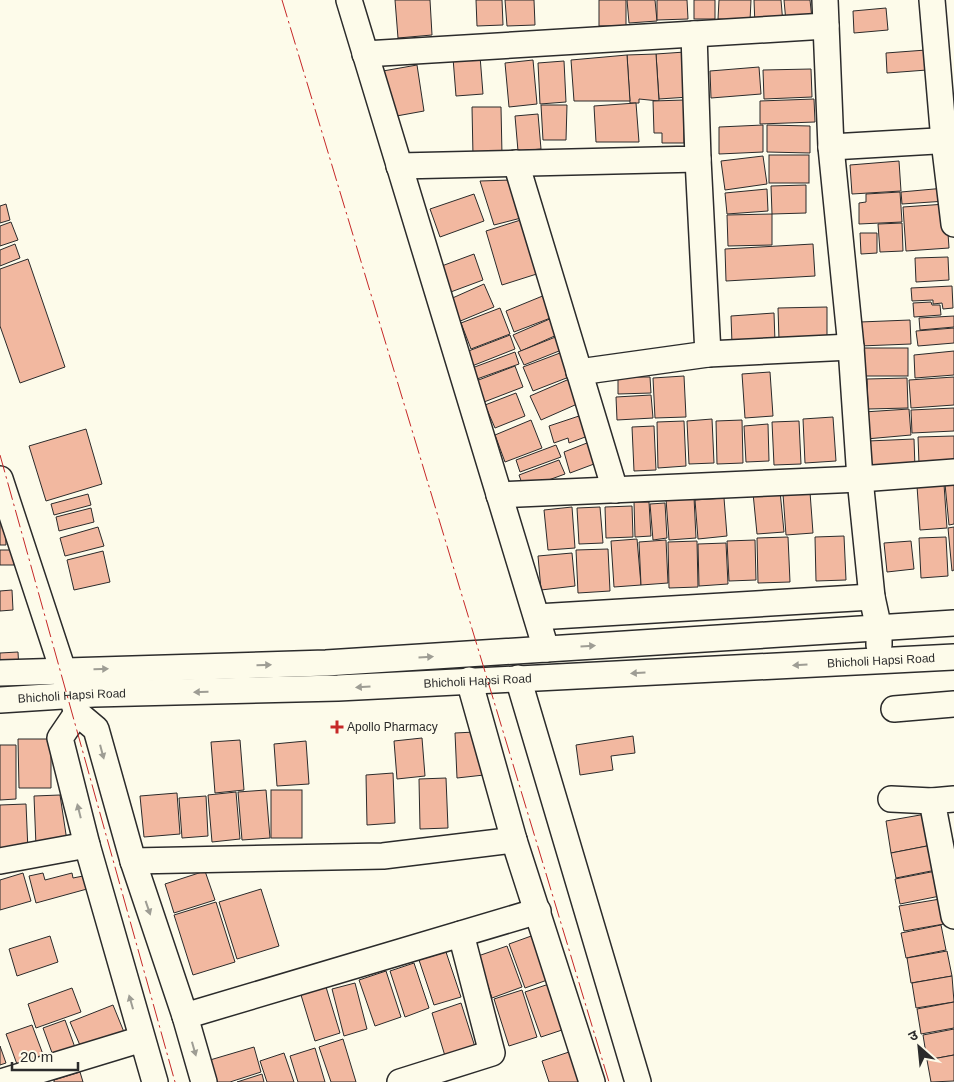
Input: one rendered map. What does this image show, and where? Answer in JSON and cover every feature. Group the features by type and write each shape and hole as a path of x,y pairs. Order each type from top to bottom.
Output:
{"street":[{"path":"349,0 546,649"},
{"path":"825,0 831,147 851,347 860,479 872,597 879,629 879,661"},
{"path":"932,0 949,140 954,224"},
{"path":"365,54 826,26"},
{"path":"694,34 708,354"},
{"path":"831,147 949,140"},
{"path":"399,166 698,159"},
{"path":"516,163 615,490"},
{"path":"579,372 708,354 851,347"},
{"path":"499,495 860,479 954,472"},
{"path":"0,479 74,705 96,729 133,861 185,1016 204,1082"},
{"path":"537,617 872,597"},
{"path":"0,673 326,663 954,623"},
{"name":"Bhicholi Hapsi Road","path":"0,700 74,705 469,680 954,657"},
{"path":"518,678 638,1082"},
{"path":"469,680 514,840 592,1082"},
{"path":"894,709 954,704"},
{"path":"74,705 60,738 87,845 155,1082"},
{"path":"891,799 943,800 954,916"},
{"path":"133,861 383,856 514,840"},
{"path":"0,861 87,845"},
{"path":"185,1016 538,911"},
{"path":"400,1082 492,1053 461,934"},
{"path":"1,1082 142,1040"}],"building":[{"path":"395,0 430,0 432,35 398,38"},
{"path":"476,0 502,0 503,25 477,26"},
{"path":"505,0 534,0 535,25 507,26"},
{"path":"599,0 626,0 626,26 599,26"},
{"path":"627,0 655,0 657,21 629,23"},
{"path":"657,0 687,0 688,19 657,20"},
{"path":"694,0 715,0 715,19 694,19"},
{"path":"719,0 751,0 750,21 718,19"},
{"path":"754,0 781,0 783,24 755,26"},
{"path":"784,0 810,0 812,19 786,22"},
{"path":"886,8 888,30 854,33 853,11"},
{"path":"926,50 927,70 887,73 886,53"},
{"path":"685,52 689,97 659,99 656,54"},
{"path":"656,54 659,101 639,99 639,103 630,103 627,55"},
{"path":"627,55 630,101 574,101 571,60"},
{"path":"480,56 483,94 456,96 453,58"},
{"path":"533,60 537,104 509,107 505,63"},
{"path":"564,61 566,102 540,104 538,63"},
{"path":"417,65 424,111 391,117 383,71"},
{"path":"759,67 761,94 711,98 710,71"},
{"path":"811,69 812,97 764,99 763,70"},
{"path":"814,99 815,122 760,124 760,101"},
{"path":"684,100 684,143 662,143 662,133 654,133 653,101"},
{"path":"636,103 639,142 596,142 594,106"},
{"path":"541,105 567,105 566,140 543,140"},
{"path":"472,107 501,107 502,155 473,156"},
{"path":"538,114 541,149 518,151 515,116"},
{"path":"763,125 763,152 719,154 719,127"},
{"path":"767,125 810,126 810,153 767,152"},
{"path":"769,155 809,155 809,183 769,183"},
{"path":"763,156 767,184 725,190 721,161"},
{"path":"899,161 901,191 852,194 850,165"},
{"path":"511,180 525,217 494,225 480,181"},
{"path":"806,185 806,213 772,214 771,186"},
{"path":"945,188 946,201 902,204 901,192"},
{"path":"767,189 768,211 727,214 725,193"},
{"path":"900,192 902,222 859,224 859,203 866,202 866,194"},
{"path":"474,194 484,221 440,237 430,209"},
{"path":"6,204 10,220 0,223 0,206"},
{"path":"946,204 949,248 906,251 903,207"},
{"path":"772,214 772,245 728,246 727,215"},
{"path":"527,218 543,272 502,285 486,231"},
{"path":"11,222 18,240 0,246 0,226"},
{"path":"902,223 903,251 880,252 878,224"},
{"path":"860,233 877,233 877,253 861,254"},
{"path":"15,244 20,258 0,266 0,250"},
{"path":"813,244 815,276 726,281 725,249"},
{"path":"474,254 483,280 448,293 439,267"},
{"path":"948,257 949,280 916,282 915,258"},
{"path":"28,259 65,367 20,383 0,326 0,269"},
{"path":"484,284 494,307 458,322 448,300"},
{"path":"952,286 953,308 943,309 942,303 933,304 933,300 912,301 911,288"},
{"path":"545,295 553,317 514,332 506,311"},
{"path":"931,302 932,305 940,305 941,315 914,317 913,303"},
{"path":"827,307 827,339 779,340 778,308"},
{"path":"500,308 510,334 471,349 461,323"},
{"path":"774,313 775,342 732,344 731,316"},
{"path":"954,316 954,327 920,330 919,318"},
{"path":"552,318 559,334 521,351 513,335"},
{"path":"910,320 911,344 860,346 860,322"},
{"path":"954,328 954,343 918,346 916,331"},
{"path":"510,335 515,349 472,366 466,352"},
{"path":"558,336 564,349 524,365 518,352"},
{"path":"862,348 908,348 908,376 862,376"},
{"path":"954,351 954,375 915,378 914,355"},
{"path":"515,352 519,364 477,379 472,368"},
{"path":"560,353 569,377 533,391 523,367"},
{"path":"515,366 523,387 484,402 476,381"},
{"path":"770,372 773,416 745,418 742,374"},
{"path":"684,376 686,417 655,418 653,378"},
{"path":"574,377 584,401 541,420 530,396"},
{"path":"618,377 650,377 651,393 618,394"},
{"path":"954,377 954,405 911,408 909,380"},
{"path":"907,378 908,408 868,409 867,379"},
{"path":"516,393 525,416 495,428 485,405"},
{"path":"651,395 653,418 617,420 616,397"},
{"path":"954,408 954,431 912,433 911,410"},
{"path":"909,409 911,435 866,439 864,412"},
{"path":"582,415 588,436 569,443 568,438 554,443 549,426"},
{"path":"833,417 836,461 805,463 803,419"},
{"path":"712,419 714,463 689,464 687,421"},
{"path":"531,420 542,448 505,462 495,435"},
{"path":"742,420 743,463 717,464 716,421"},
{"path":"684,421 686,466 658,468 657,422"},
{"path":"799,421 801,464 774,465 772,422"},
{"path":"768,424 769,461 746,462 744,426"},
{"path":"654,426 656,470 634,471 632,427"},
{"path":"86,429 102,484 46,501 29,446"},
{"path":"954,436 954,462 919,464 918,437"},
{"path":"914,439 915,468 869,470 868,441"},
{"path":"592,441 602,461 570,473 564,452"},
{"path":"556,445 561,457 520,472 516,460"},
{"path":"559,460 565,474 524,489 519,475"},
{"path":"954,483 954,524 949,525 945,484"},
{"path":"944,484 947,528 920,530 917,486"},
{"path":"780,491 784,532 757,534 753,493"},
{"path":"810,492 813,533 786,535 783,494"},
{"path":"88,494 91,505 54,515 51,504"},
{"path":"0,497 4,497 6,545 0,545"},
{"path":"694,497 696,538 669,540 666,499"},
{"path":"724,498 727,536 698,539 695,500"},
{"path":"634,502 649,502 651,536 635,537"},
{"path":"665,503 667,538 653,540 650,504"},
{"path":"632,506 633,537 606,538 605,507"},
{"path":"572,507 575,548 548,550 544,510"},
{"path":"600,507 603,543 579,544 577,508"},
{"path":"91,508 94,522 59,531 56,517"},
{"path":"98,527 104,546 65,556 60,538"},
{"path":"954,527 954,570 952,571 948,528"},
{"path":"844,536 846,580 816,581 815,537"},
{"path":"788,537 790,582 758,583 757,538"},
{"path":"946,537 948,576 921,578 919,538"},
{"path":"637,539 641,585 614,587 611,541"},
{"path":"666,540 668,583 641,585 639,542"},
{"path":"755,540 756,580 729,581 727,541"},
{"path":"697,541 698,587 669,588 668,542"},
{"path":"911,541 914,569 887,572 884,543"},
{"path":"726,543 728,584 699,586 698,544"},
{"path":"608,549 610,591 578,593 576,550"},
{"path":"0,550 14,550 14,565 0,565"},
{"path":"103,551 110,582 74,590 67,560"},
{"path":"572,553 575,586 541,590 538,556"},
{"path":"12,590 13,610 0,611 0,591"},
{"path":"18,652 19,671 0,671 0,653"},
{"path":"475,732 484,775 457,778 455,733"},
{"path":"633,736 635,753 611,756 613,770 580,775 576,745"},
{"path":"422,738 425,776 397,779 394,741"},
{"path":"18,739 51,739 51,788 19,788"},
{"path":"240,740 244,790 215,793 211,742"},
{"path":"306,741 309,784 277,786 274,744"},
{"path":"0,745 16,745 16,799 0,800"},
{"path":"393,773 395,823 367,825 366,775"},
{"path":"446,778 448,828 420,829 419,779"},
{"path":"266,790 270,838 242,840 238,792"},
{"path":"271,790 302,790 302,838 271,838"},
{"path":"236,792 240,839 212,842 208,795"},
{"path":"177,793 180,834 144,837 140,796"},
{"path":"60,795 67,841 36,846 34,796"},
{"path":"206,796 208,836 182,838 179,798"},
{"path":"26,804 28,851 0,852 0,805"},
{"path":"926,814 932,845 891,853 886,821"},
{"path":"932,845 936,870 896,878 891,853"},
{"path":"205,871 215,900 174,913 165,884"},
{"path":"936,871 940,896 900,904 895,879"},
{"path":"23,873 31,901 0,910 0,880"},
{"path":"43,873 45,880 72,873 73,878 83,876 87,889 36,903 29,876"},
{"path":"261,889 279,946 237,959 219,902"},
{"path":"940,899 944,924 904,931 899,906"},
{"path":"216,902 235,962 193,975 174,915"},
{"path":"941,925 946,950 906,958 901,933"},
{"path":"534,935 550,979 525,988 509,944"},
{"path":"50,936 58,962 17,976 9,949"},
{"path":"507,946 522,987 492,998 478,956"},
{"path":"947,951 952,976 911,983 907,958"},
{"path":"446,952 461,997 434,1005 419,960"},
{"path":"414,963 429,1008 405,1017 390,971"},
{"path":"386,971 401,1017 375,1026 359,980"},
{"path":"952,976 954,1002 916,1008 912,983"},
{"path":"355,983 367,1029 344,1036 332,989"},
{"path":"549,984 565,1029 541,1037 525,992"},
{"path":"326,987 340,1033 315,1041 301,995"},
{"path":"72,988 81,1012 36,1028 28,1004"},
{"path":"522,990 537,1037 509,1046 494,999"},
{"path":"954,1002 954,1028 921,1034 917,1009"},
{"path":"461,1003 475,1047 445,1056 432,1013"},
{"path":"113,1005 124,1032 82,1050 70,1022"},
{"path":"65,1020 77,1053 55,1061 43,1028"},
{"path":"32,1025 44,1057 18,1067 6,1034"},
{"path":"954,1029 954,1055 927,1060 923,1035"},
{"path":"343,1039 356,1082 331,1082 319,1047"},
{"path":"0,1046 6,1063 0,1065"},
{"path":"254,1047 261,1072 230,1082 216,1082 210,1060"},
{"path":"315,1048 325,1082 298,1082 290,1056"},
{"path":"572,1051 582,1082 549,1082 542,1061"},
{"path":"284,1053 294,1082 267,1082 260,1061"},
{"path":"954,1055 954,1081 931,1082 927,1060"},
{"path":"80,1072 83,1082 54,1082 54,1080"},
{"path":"262,1074 264,1082 237,1082"}],"power":[{"path":"282,0 609,1082"},
{"path":"0,455 175,1082"}],"place":[{"name":"Apollo Pharmacy","path":"337,727"}]}
